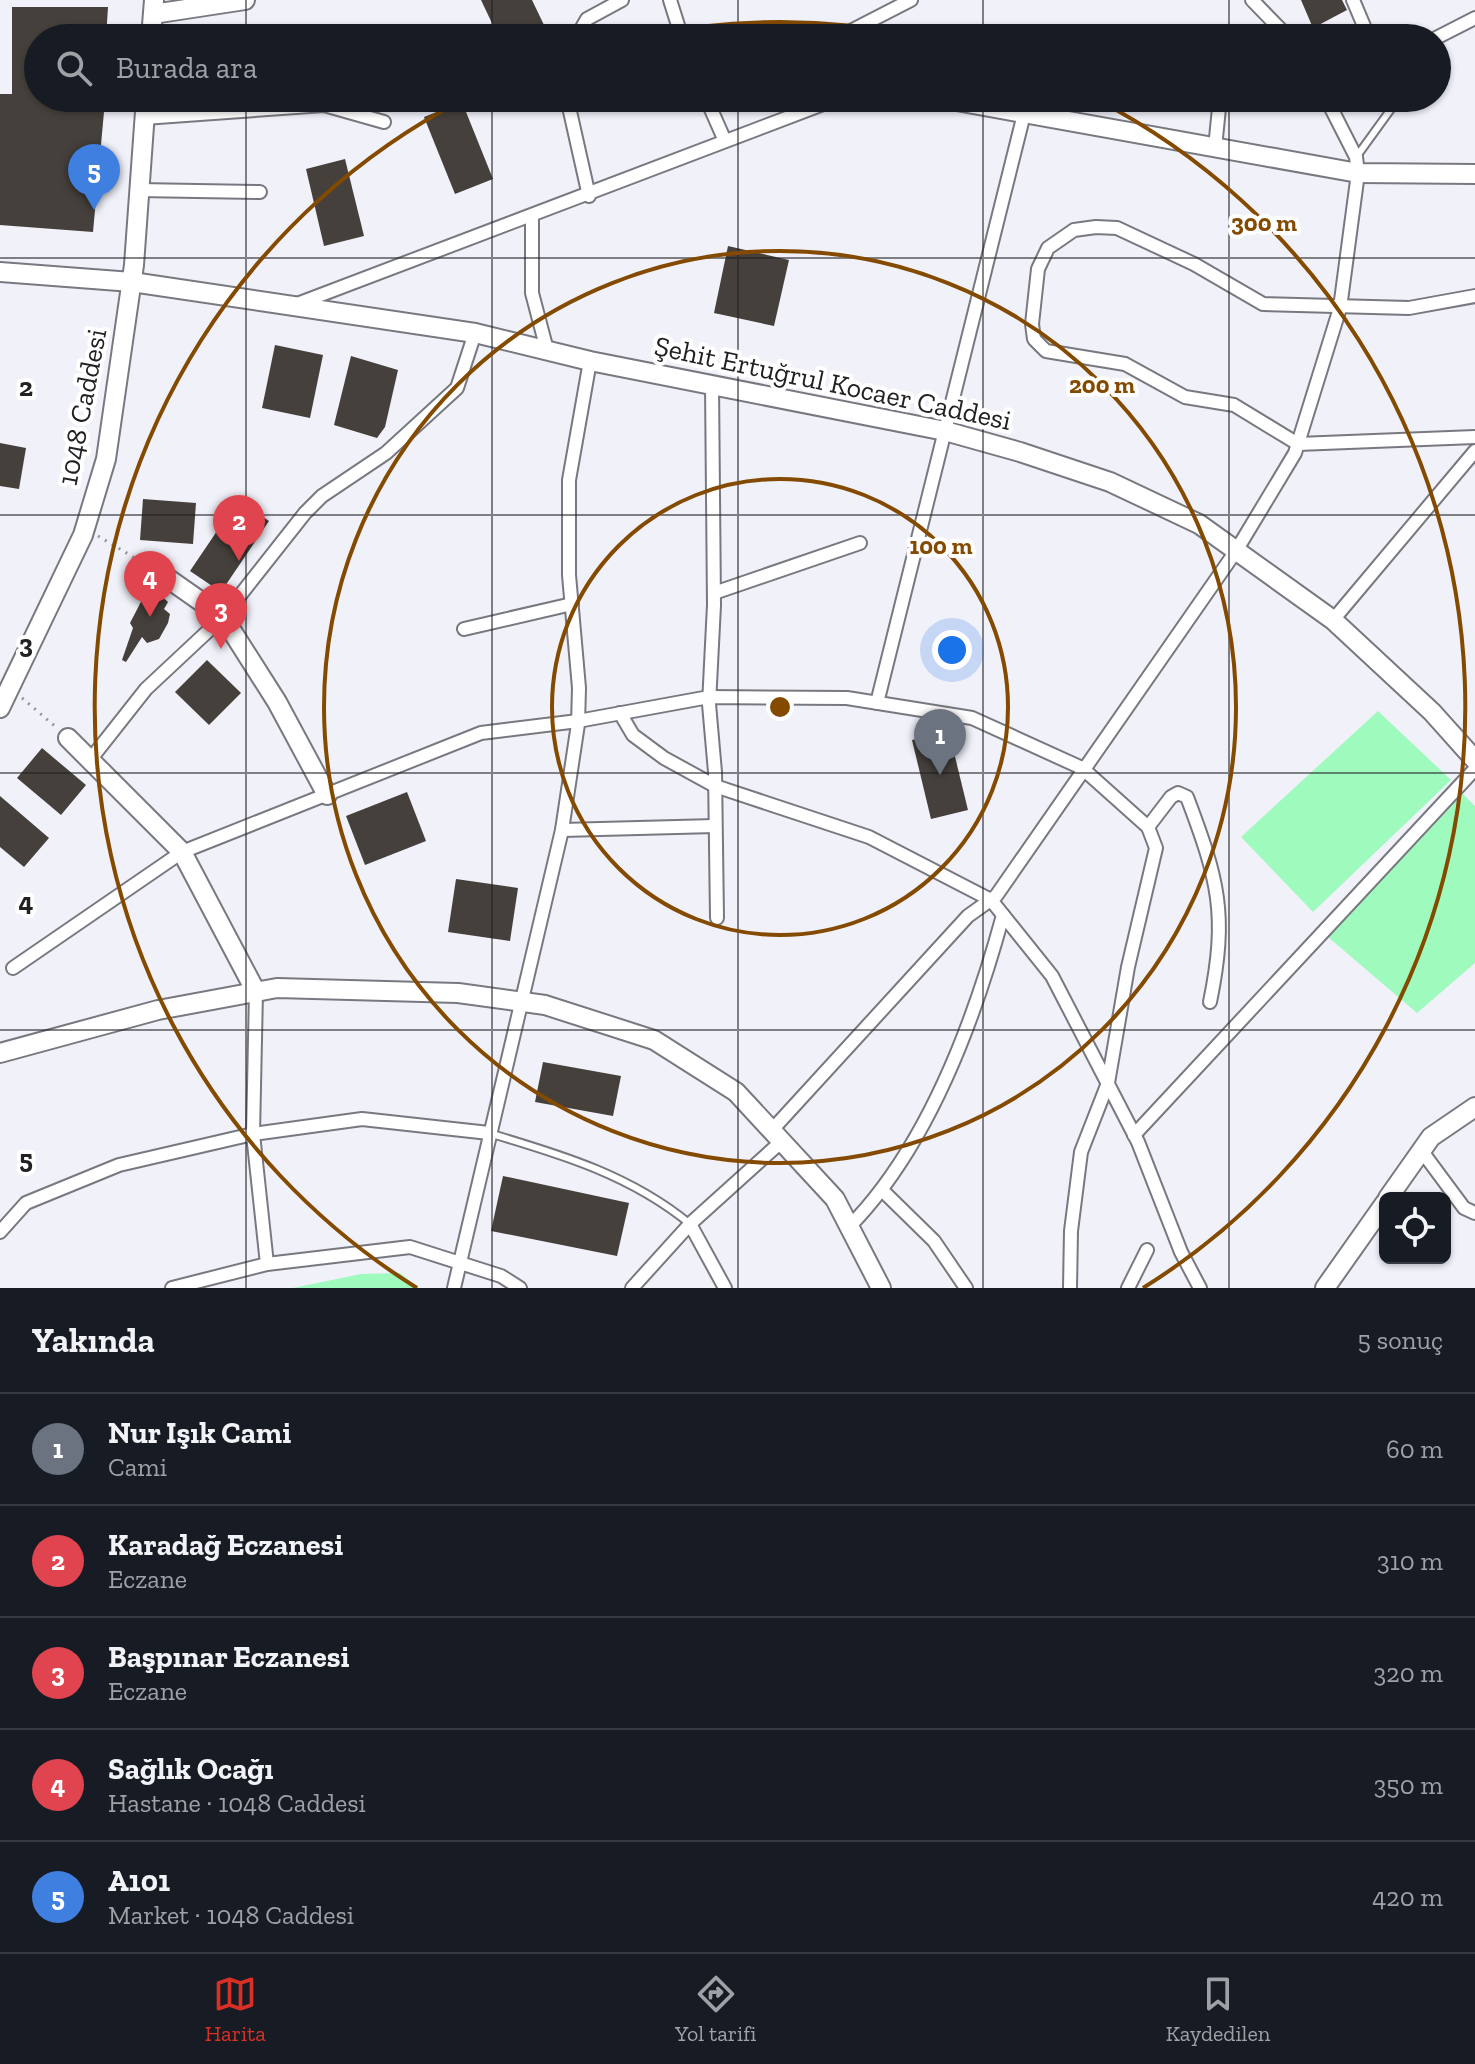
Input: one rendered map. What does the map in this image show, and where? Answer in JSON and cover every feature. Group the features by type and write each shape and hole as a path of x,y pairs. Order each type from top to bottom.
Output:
{"street":[{"path":"153,7 245,0"},
{"path":"584,24 587,19 622,0"},
{"path":"670,0 678,24"},
{"path":"1252,0 1275,24"},
{"path":"1353,0 1363,24"},
{"path":"863,24 905,2"},
{"path":"1451,30 1475,18"},
{"name":"1048 Caddesi","path":"0,708 85,528 106,459 132,282 145,112"},
{"path":"144,118 227,112"},
{"path":"349,112 384,122"},
{"path":"570,112 589,196"},
{"path":"712,112 725,141"},
{"path":"297,304 589,196 802,112"},
{"path":"1014,112 1215,148 1357,165 1475,174"},
{"path":"1215,148 1219,112"},
{"path":"632,1288 777,1136 968,916 991,900 1236,551 1298,444 1340,308 1357,165 1332,112"},
{"path":"877,703 1024,114"},
{"path":"138,190 260,192"},
{"path":"532,217 532,293 547,350"},
{"path":"1475,296 1409,308 1263,304 1194,264 1117,228 1074,230 1048,248 1038,269 1032,324 1034,339 1046,351 1125,364 1185,397 1234,405 1298,444 1475,437"},
{"name":"Şehit Ertuğrul Kocaer Caddesi","path":"0,272 132,282 297,304 475,333 590,361 945,431 1110,482 1199,524 1333,620 1432,712 1475,760"},
{"path":"90,760 146,689 223,617 322,496 386,453 457,388 475,333"},
{"path":"454,1288 489,1133 524,1002 562,830 578,721 569,480 590,361"},
{"path":"712,384 714,593 709,697 715,786 717,918"},
{"path":"1333,620 1475,451"},
{"path":"714,593 860,543"},
{"path":"163,575 223,617 277,702 327,795"},
{"path":"464,629 572,604"},
{"path":"13,968 182,852 481,733 578,721 709,697 847,698 972,718 1082,768 1148,827 1156,848 1128,967 1108,1083 1081,1152 1071,1231 1070,1288"},
{"path":"620,713 633,735 664,758 715,786 869,837 991,900 1052,976 1134,1135 1181,1252 1200,1288"},
{"path":"68,738 182,852 256,992 253,1134 267,1264"},
{"path":"1134,1135 1475,769"},
{"path":"1148,827 1171,797 1178,793 1187,797 1209,856 1220,905 1221,949 1210,1002"},
{"path":"562,830 715,826"},
{"path":"849,1227 883,1191 927,1118 988,971 1003,915"},
{"path":"0,1053 158,1010 277,988 458,993 545,1005 654,1040 736,1092 835,1199 881,1288"},
{"path":"1392,1192 1431,1137 1475,1107"},
{"path":"0,1232 26,1203 119,1165 253,1134 362,1119 489,1133"},
{"path":"1421,1150 1464,1208 1475,1213"},
{"path":"883,1191 934,1241 966,1288"},
{"path":"1328,1287 1379,1212"},
{"path":"690,1224 725,1288"},
{"path":"172,1288 267,1264 410,1247 501,1276 520,1288"},
{"path":"1128,1288 1147,1250"}],"lane":[{"path":"1357,165 1390,112"},
{"path":"489,1133 594,1165 667,1205 690,1224"}],"path":[{"path":"85,528 163,575"},
{"path":"11,688 68,738"}],"green space":[{"path":"1378,711 1451,780 1313,912 1241,837"},
{"path":"1463,794 1475,806 1475,963 1417,1013 1328,937"},
{"path":"400,1273 419,1288 293,1288 361,1274"}],"building":[{"path":"481,0 532,0 544,24 492,24"},
{"path":"1301,0 1342,0 1347,10 1321,24 1311,24"},
{"path":"12,7 108,7 107,24 24,24 24,112 104,112 93,232 0,225 0,94 12,94"},
{"path":"437,112 466,112 493,179 455,194 424,117"},
{"path":"345,159 364,236 324,246 306,169"},
{"path":"728,246 789,260 774,326 714,313"},
{"path":"275,345 323,355 310,418 262,408"},
{"path":"351,356 398,370 385,427 377,438 334,425"},
{"path":"0,443 26,448 19,489 0,486"},
{"path":"143,499 196,503 193,544 140,540"},
{"path":"238,500 269,521 221,592 190,571"},
{"path":"156,591 168,602 164,609 170,614 168,623 159,639 147,643 142,637 126,662 122,660 133,628 130,623 144,596 151,599"},
{"path":"207,660 241,693 209,725 175,692"},
{"path":"949,732 968,810 931,819 912,740"},
{"path":"42,748 86,785 61,815 17,778"},
{"path":"407,792 426,841 365,865 346,816"},
{"path":"0,796 49,838 24,867 0,847"},
{"path":"456,879 518,888 510,941 448,932"},
{"path":"543,1062 621,1076 613,1116 535,1102"},
{"path":"503,1176 629,1203 617,1256 491,1231"}],"place":[{"name":"A101","path":"94,210"},
{"name":"Karadağ Eczanesi","path":"239,561"},
{"name":"Sağlık Ocağı","path":"150,617"},
{"name":"Başpınar Eczanesi","path":"221,649"},
{"name":"Nur Işık Cami","path":"940,775"}]}
